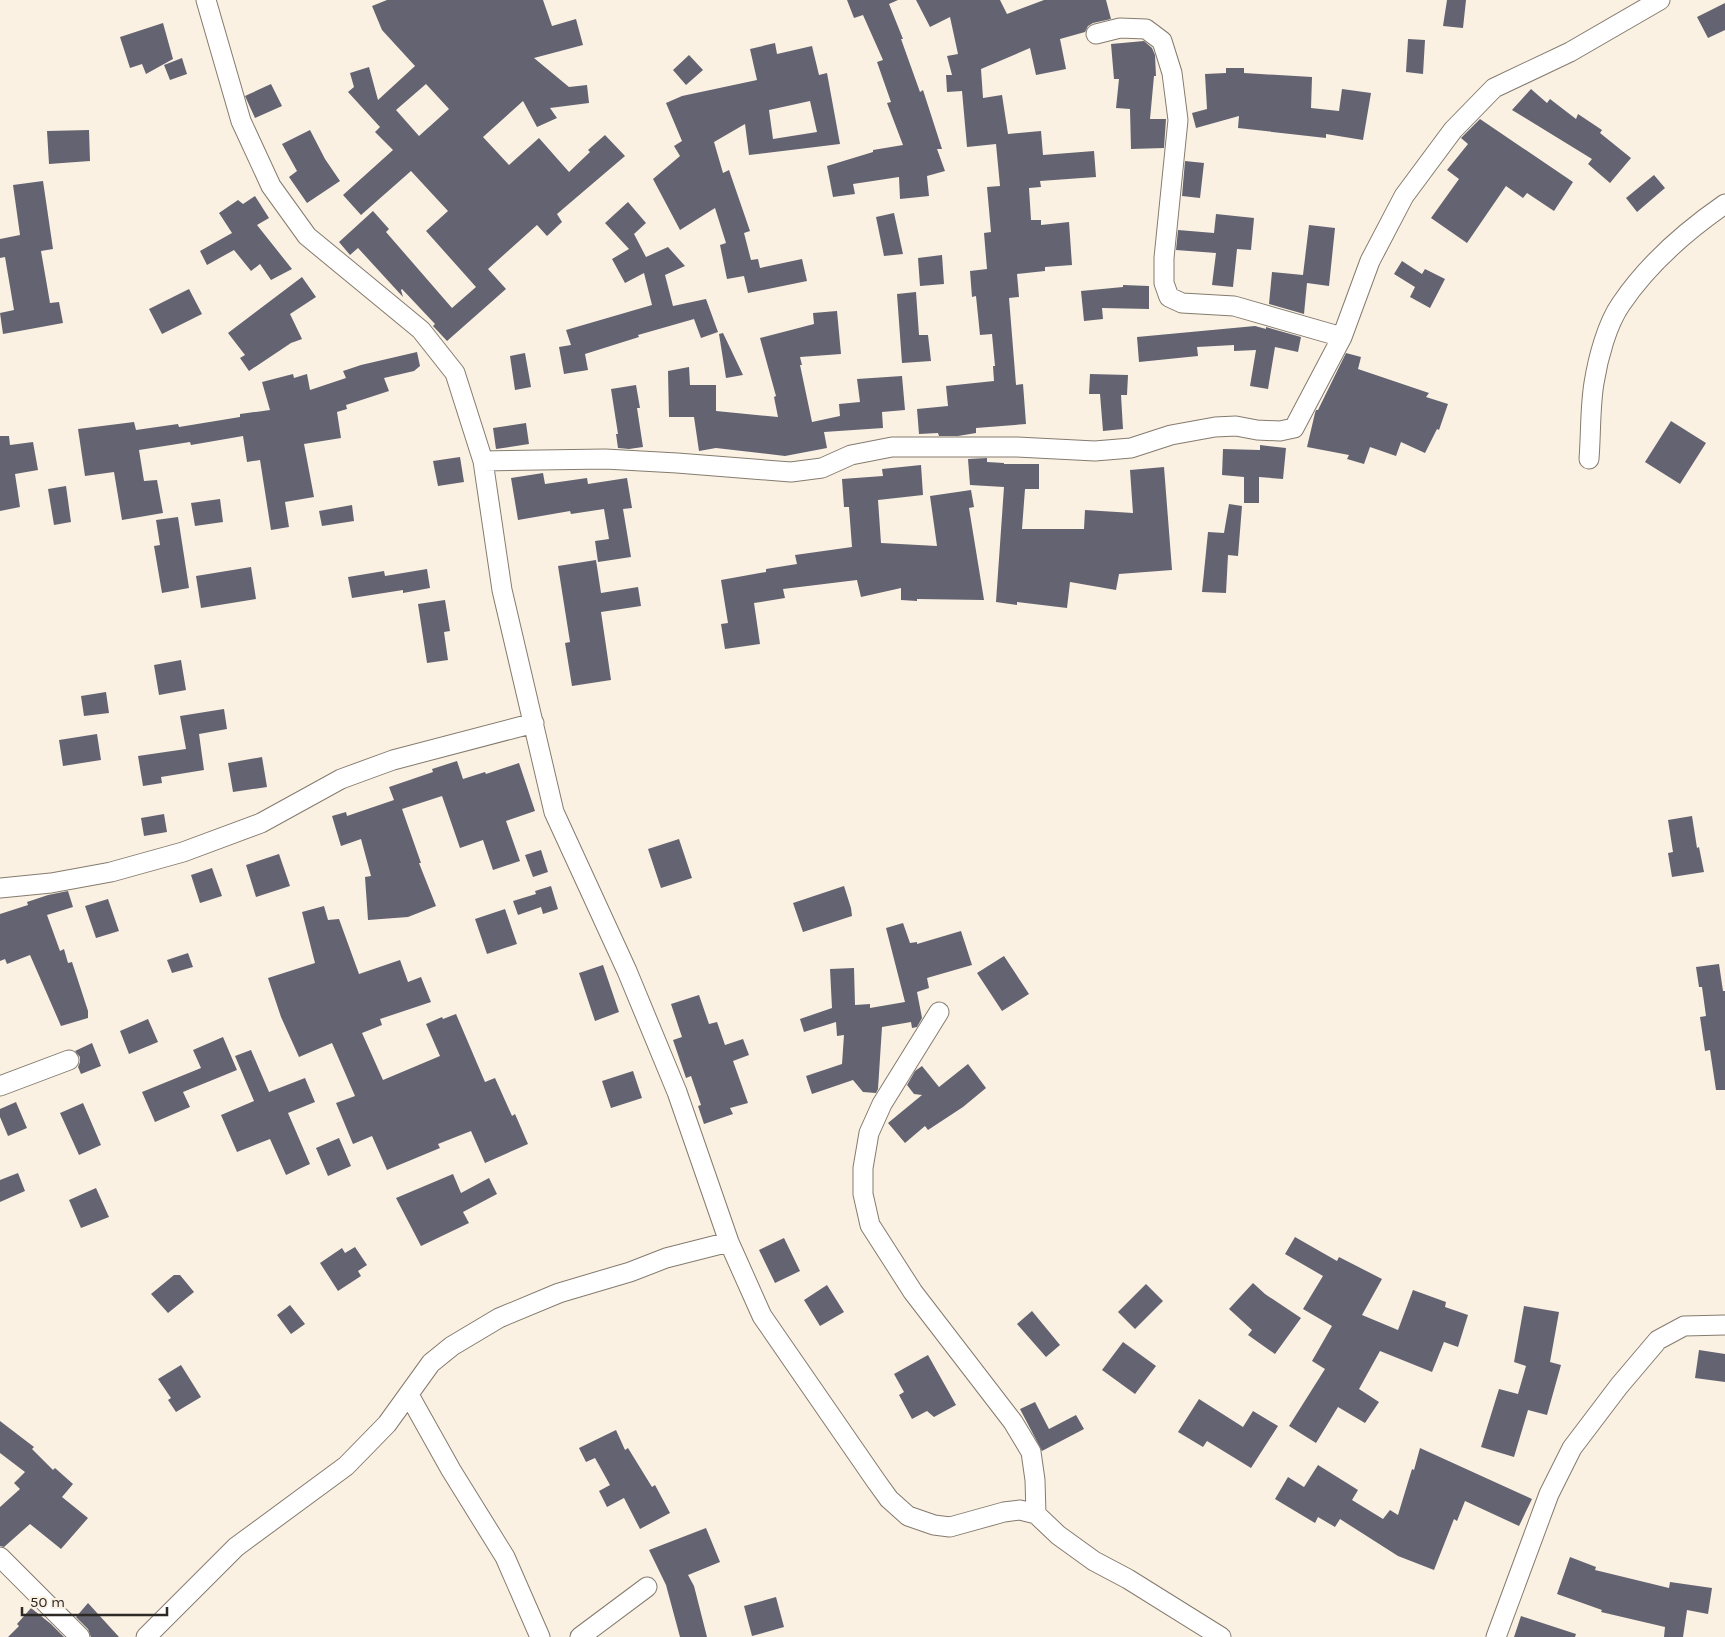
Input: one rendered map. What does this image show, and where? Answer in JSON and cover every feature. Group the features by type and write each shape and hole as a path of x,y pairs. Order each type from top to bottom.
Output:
{"street":[{"path":"206,0 241,120 271,186 307,236 421,330 455,372 483,461 502,590 554,812 627,971 673,1083 729,1242 762,1316 876,1481 890,1499 908,1516 934,1526 950,1527 1004,1512 1020,1510 1036,1514 1058,1534 1094,1561 1128,1579 1221,1637"},
{"path":"483,461 605,459 791,472 822,468 851,456 892,447 1017,447 1095,451 1131,448 1171,435 1214,427 1236,426 1257,430 1280,431 1294,428 1342,336 1370,262 1404,196 1453,130 1494,88 1570,52 1660,0"},
{"path":"1096,34 1120,28 1146,29 1162,41 1172,73 1178,120 1164,258 1164,283 1169,297 1182,303 1234,306 1342,336"},
{"path":"1589,459 1594,383 1604,340 1620,305 1644,275 1692,228 1725,204"},
{"path":"0,888 51,883 111,872 183,852 261,823 341,779 393,760 534,723"},
{"path":"940,1012 882,1104 869,1133 863,1168 863,1194 870,1225 912,1292 1008,1416 1031,1452 1035,1480 1036,1514"},
{"path":"0,1086 69,1060"},
{"path":"146,1637 236,1548 346,1466 386,1424 431,1363 452,1346 499,1318 559,1293 630,1272 666,1258 729,1242"},
{"path":"1496,1637 1549,1494 1572,1448 1619,1386 1658,1340 1684,1326 1725,1325"},
{"path":"409,1395 505,1557 540,1637"},
{"path":"0,1557 80,1637"},
{"path":"580,1637 647,1587"}],"building":[{"path":"387,0 543,0 552,26 576,19 583,45 534,58 569,87 587,85 589,103 550,108 557,118 537,127 523,101 483,137 509,165 539,138 569,172 590,152 588,150 605,135 625,156 557,214 562,222 547,236 537,225 488,269 506,289 447,341 433,326 435,324 402,289 403,297 358,248 350,255 339,242 373,211 389,229 386,232 452,308 476,287 426,231 448,211 411,171 361,215 343,195 393,150 375,132 380,127 348,92 354,87 350,73 369,67 378,100 415,66 382,30 372,6","holes":["426,84 449,109 419,136 396,110"]},
{"path":"847,0 898,0 889,4 903,39 901,39 920,92 923,90 942,149 937,149 945,171 927,176 929,196 900,199 899,177 853,184 855,194 833,197 827,166 873,152 873,150 903,145 887,103 891,102 877,62 883,60 863,15 854,18"},
{"path":"916,0 1000,0 1007,14 1044,0 1106,0 1111,19 1093,23 1088,26 1085,32 1060,39 1066,69 1036,75 1030,48 981,69 983,98 1002,95 1008,134 1041,131 1043,155 1094,151 1096,177 1040,181 1041,187 1029,188 1031,220 1041,220 1041,225 1069,222 1072,265 1045,267 1045,271 1017,274 1019,297 1009,298 1016,385 1023,384 1026,424 976,428 976,433 958,436 939,436 938,433 919,434 917,409 948,406 946,386 994,381 993,366 995,366 992,334 980,335 976,296 972,297 970,271 987,269 984,233 991,232 987,187 1000,186 996,144 967,147 962,91 947,92 946,75 952,75 947,56 958,54 950,17 930,27"},
{"path":"1447,0 1466,0 1463,28 1443,26"},
{"path":"1725,3 1725,30 1708,38 1697,17"},
{"path":"163,23 173,59 146,74 142,64 130,68 120,37"},
{"path":"1408,39 1425,40 1423,74 1406,72"},
{"path":"1144,41 1152,48 1155,55 1156,76 1154,76 1150,119 1166,119 1164,148 1131,149 1130,109 1116,108 1119,79 1114,79 1111,44"},
{"path":"775,43 777,54 812,46 819,75 827,73 840,144 749,155 745,124 714,142 723,173 729,170 750,231 744,233 751,260 758,259 760,268 802,259 807,281 748,293 744,276 727,279 720,245 726,243 715,208 680,230 653,179 680,156 674,146 682,141 666,103 682,96 757,80 750,49","holes":["810,101 817,132 773,139 769,110"]},
{"path":"689,55 703,70 686,85 673,70"},
{"path":"182,58 187,74 170,80 164,65"},
{"path":"1226,68 1244,68 1244,73 1312,77 1311,108 1339,111 1342,89 1371,93 1363,140 1326,134 1326,138 1238,128 1239,116 1196,128 1192,113 1207,109 1205,74 1226,73"},
{"path":"271,84 282,106 255,118 245,96"},
{"path":"1531,89 1547,103 1550,99 1576,119 1578,114 1602,130 1600,133 1631,158 1610,183 1588,164 1592,159 1512,110"},
{"path":"1480,119 1573,182 1554,211 1527,193 1523,198 1506,186 1467,243 1431,218 1459,179 1447,170 1468,144 1461,138"},
{"path":"89,130 90,161 49,164 47,131"},
{"path":"310,130 325,159 340,181 307,203 289,177 297,171 282,144"},
{"path":"1185,161 1204,163 1200,198 1182,196"},
{"path":"1654,175 1665,188 1637,212 1626,198"},
{"path":"43,181 53,249 41,251 50,303 59,302 63,323 3,334 0,313 14,310 5,257 0,258 0,239 20,235 13,185"},
{"path":"255,196 269,218 257,225 292,269 271,280 260,264 251,271 234,250 207,265 200,251 232,233 219,213 238,200 243,204"},
{"path":"628,202 646,223 634,234 646,257 668,247 685,266 665,275 673,306 706,299 718,332 701,338 694,319 638,335 639,337 585,354 588,370 564,374 559,347 571,345 566,330 652,305 644,273 625,283 612,259 629,249 605,223"},
{"path":"894,213 903,254 884,256 876,217"},
{"path":"1216,214 1254,218 1251,250 1237,249 1233,287 1212,285 1216,253 1176,250 1178,230 1214,233"},
{"path":"1309,225 1335,228 1329,286 1307,283 1304,314 1269,304 1272,272 1303,275"},
{"path":"942,255 944,284 920,286 918,258"},
{"path":"1402,261 1422,274 1425,269 1445,279 1430,308 1410,297 1415,287 1394,274"},
{"path":"302,277 316,297 290,314 302,339 291,343 249,371 240,358 245,355 228,333"},
{"path":"1123,285 1149,286 1149,309 1102,308 1103,319 1084,321 1081,291 1123,287"},
{"path":"189,289 202,314 162,334 149,309"},
{"path":"916,292 919,335 928,335 931,361 902,363 897,294"},
{"path":"837,311 841,354 800,357 812,422 840,416 839,404 860,402 857,379 902,376 905,410 882,412 883,428 824,432 827,448 785,456 716,448 699,451 694,417 669,417 668,371 689,367 690,385 716,385 716,411 778,417 774,397 776,396 760,338 814,324 813,313"},
{"path":"1255,326 1266,329 1266,327 1301,337 1298,352 1275,347 1268,389 1250,386 1256,350 1234,351 1234,345 1197,347 1198,356 1139,362 1137,337"},
{"path":"723,333 743,375 726,378 719,334"},
{"path":"417,352 420,366 414,371 384,378 389,391 346,405 347,409 337,412 341,438 304,444 314,497 285,502 289,527 271,530 260,460 247,462 243,436 191,445 190,442 139,450 144,481 157,480 163,513 122,520 114,472 85,476 78,429 134,422 136,430 178,424 179,427 240,417 240,414 270,410 262,382 293,374 294,378 307,374 310,390 346,378 343,371"},
{"path":"525,353 531,387 515,390 510,356"},
{"path":"1346,353 1361,357 1358,369 1429,393 1426,397 1448,404 1439,430 1437,429 1425,453 1401,442 1396,456 1370,447 1364,464 1347,459 1349,455 1307,447 1316,410 1318,410"},
{"path":"1090,374 1128,375 1127,395 1121,395 1123,429 1103,431 1100,394 1089,394"},
{"path":"636,385 640,408 637,408 643,447 618,448 616,434 618,434 611,389"},
{"path":"1671,421 1706,443 1680,484 1645,462"},
{"path":"526,423 529,444 496,449 493,428"},
{"path":"0,436 9,436 10,445 33,442 38,470 15,474 20,507 0,511"},
{"path":"1260,445 1286,448 1283,479 1259,477 1259,503 1244,503 1244,477 1222,475 1223,449 1260,450"},
{"path":"460,457 464,482 438,486 433,461"},
{"path":"987,458 987,462 1004,464 1039,464 1039,489 1025,489 1022,529 1084,529 1085,510 1133,513 1130,470 1164,467 1172,570 1119,574 1116,590 1070,582 1067,608 1017,602 1017,605 996,602 1004,487 970,485 968,459"},
{"path":"921,465 923,495 878,500 881,543 937,546 930,496 971,490 974,507 969,508 984,600 901,600 901,588 861,597 857,580 783,589 785,598 754,603 760,644 725,649 721,624 728,623 721,580 797,564 795,555 852,547 849,507 844,507 842,479 883,476 882,469"},
{"path":"543,473 545,484 587,478 588,484 627,478 632,508 623,509 631,557 598,562 595,541 609,539 604,509 571,514 570,511 518,520 511,478"},
{"path":"66,486 71,522 54,525 48,489"},
{"path":"220,499 223,522 195,526 191,503"},
{"path":"1229,504 1242,506 1238,556 1228,555 1226,593 1202,592 1208,532 1224,533"},
{"path":"352,505 354,521 322,526 319,511"},
{"path":"178,517 189,588 162,593 154,546 160,545 156,520"},
{"path":"596,560 601,593 638,587 641,606 601,612 611,680 572,686 565,643 570,642 558,566"},
{"path":"251,567 256,599 201,608 196,576"},
{"path":"427,569 430,588 403,593 403,590 352,598 348,577 384,571 385,576"},
{"path":"445,600 450,631 444,632 448,660 427,663 418,604"},
{"path":"181,660 186,690 159,695 154,665"},
{"path":"106,692 109,713 84,716 81,696"},
{"path":"224,709 227,729 199,734 204,770 161,777 162,783 143,786 138,756 186,749 180,716"},
{"path":"97,734 101,760 63,766 59,740"},
{"path":"262,757 267,787 233,792 228,763"},
{"path":"457,761 463,779 485,772 486,774 519,763 535,811 506,821 520,861 493,870 483,840 460,848 442,796 402,809 421,863 419,863 436,906 408,917 368,920 365,877 371,876 361,839 341,846 332,816 346,812 347,816 394,800 389,787 433,772 432,769"},
{"path":"164,814 167,832 144,836 141,818"},
{"path":"1692,816 1697,848 1699,847 1704,872 1672,877 1668,853 1673,852 1668,820"},
{"path":"679,839 692,878 661,888 648,849"},
{"path":"541,850 548,872 533,877 525,855"},
{"path":"279,854 290,886 256,897 246,865"},
{"path":"212,868 222,896 200,903 191,875"},
{"path":"551,886 558,909 543,914 541,907 518,915 513,901 536,894 535,891"},
{"path":"844,886 852,916 803,932 793,903"},
{"path":"68,891 73,907 47,915 60,951 64,949 68,963 72,962 88,1011 88,1018 61,1026 30,955 7,964 5,959 0,961 0,914 28,905 27,902"},
{"path":"108,899 119,931 96,938 85,906"},
{"path":"324,906 328,920 339,919 359,974 400,960 408,982 421,977 431,1002 380,1019 382,1025 362,1033 383,1080 440,1056 426,1024 442,1017 443,1019 456,1014 485,1082 495,1078 512,1116 515,1114 528,1144 485,1163 471,1131 438,1144 440,1148 387,1170 372,1136 353,1144 336,1103 355,1096 332,1043 299,1057 281,1017 268,978 315,963 302,912"},
{"path":"505,909 517,944 487,954 475,919"},
{"path":"903,923 910,943 917,942 917,944 961,931 972,965 927,978 929,988 917,992 922,1018 917,1027 912,1028 911,1022 882,1027 878,1089 876,1093 863,1092 853,1080 812,1094 806,1076 842,1064 844,1035 837,1036 836,1022 804,1032 800,1019 832,1008 830,969 854,968 855,1005 870,1004 870,1008 905,1002 886,928"},
{"path":"188,953 193,967 172,973 167,960"},
{"path":"1004,956 1029,994 1002,1011 977,973"},
{"path":"1719,964 1723,991 1725,991 1725,1090 1716,1090 1710,1050 1705,1051 1700,1017 1706,1016 1702,987 1699,987 1696,967"},
{"path":"603,965 619,1012 595,1021 579,973"},
{"path":"699,995 709,1024 717,1022 725,1045 743,1039 749,1055 733,1061 748,1103 730,1108 733,1114 704,1124 698,1106 701,1105 691,1076 686,1078 673,1040 682,1037 671,1004"},
{"path":"148,1019 158,1042 129,1054 120,1031"},
{"path":"223,1037 237,1070 183,1092 190,1107 155,1122 142,1092 201,1068 193,1050"},
{"path":"92,1043 101,1066 81,1074 78,1067 80,1057 75,1051"},
{"path":"251,1050 269,1092 305,1078 315,1102 288,1113 310,1164 286,1175 270,1139 237,1152 221,1115 254,1101 235,1056"},
{"path":"968,1064 986,1088 963,1107 928,1130 925,1126 905,1143 888,1123 922,1095 914,1094 907,1085 915,1071 922,1066 939,1087"},
{"path":"633,1071 642,1098 611,1108 602,1081"},
{"path":"16,1102 27,1128 8,1136 0,1117 0,1109"},
{"path":"83,1103 101,1145 79,1155 60,1113"},
{"path":"339,1138 351,1166 328,1176 316,1148"},
{"path":"18,1173 25,1191 0,1202 0,1180"},
{"path":"453,1174 461,1193 489,1178 497,1194 463,1212 469,1223 421,1246 396,1198"},
{"path":"96,1188 109,1217 81,1228 69,1200"},
{"path":"1295,1237 1337,1261 1339,1257 1382,1279 1362,1315 1398,1330 1413,1290 1446,1302 1445,1307 1468,1315 1458,1347 1444,1342 1432,1372 1380,1351 1359,1389 1379,1402 1365,1423 1338,1407 1316,1443 1289,1426 1325,1369 1312,1361 1332,1326 1303,1309 1323,1276 1285,1254"},
{"path":"784,1238 800,1271 775,1283 759,1250"},
{"path":"355,1247 367,1265 358,1271 361,1276 338,1291 320,1263 342,1248 345,1253"},
{"path":"174,1275 180,1275 194,1292 168,1313 151,1294"},
{"path":"1253,1283 1265,1294 1301,1318 1275,1354 1248,1335 1252,1330 1229,1309"},
{"path":"1146,1284 1163,1301 1135,1329 1118,1312"},
{"path":"827,1285 844,1312 820,1326 804,1300"},
{"path":"290,1305 305,1324 291,1334 277,1315"},
{"path":"1524,1306 1559,1312 1550,1362 1561,1365 1547,1415 1528,1410 1514,1457 1481,1447 1499,1389 1518,1394 1526,1366 1514,1362"},
{"path":"1032,1311 1060,1345 1046,1357 1017,1324"},
{"path":"1123,1342 1156,1366 1135,1394 1102,1370"},
{"path":"1699,1350 1725,1354 1725,1382 1695,1378"},
{"path":"928,1355 956,1405 934,1417 927,1411 912,1419 899,1395 904,1392 894,1374"},
{"path":"181,1365 201,1397 176,1412 168,1400 171,1398 158,1379"},
{"path":"1199,1399 1243,1427 1253,1411 1278,1426 1251,1468 1207,1441 1203,1447 1178,1432"},
{"path":"1035,1402 1049,1429 1076,1415 1084,1429 1042,1451 1020,1409"},
{"path":"0,1421 34,1447 32,1449 53,1470 55,1468 73,1484 62,1497 88,1518 61,1549 30,1524 4,1547 0,1546 0,1507 20,1489 14,1483 25,1472 0,1453"},
{"path":"616,1430 625,1450 628,1448 652,1487 655,1485 670,1513 640,1529 624,1498 607,1507 599,1491 610,1485 595,1458 586,1462 579,1448"},
{"path":"1420,1448 1532,1499 1519,1526 1465,1501 1457,1521 1454,1519 1434,1570 1398,1556 1340,1519 1335,1527 1318,1517 1315,1523 1275,1499 1288,1477 1304,1487 1318,1465 1358,1490 1352,1500 1383,1519 1390,1510 1398,1515"},
{"path":"706,1528 720,1562 688,1575 694,1586 707,1637 680,1637 666,1585 649,1550"},
{"path":"1570,1557 1596,1567 1595,1570 1669,1588 1670,1582 1712,1588 1708,1614 1687,1610 1683,1637 1664,1637 1665,1627 1601,1612 1602,1610 1557,1594"},
{"path":"776,1597 784,1627 752,1636 744,1606"},
{"path":"88,1603 119,1637 91,1637 88,1629 76,1617"},
{"path":"31,1608 64,1637 8,1637 19,1626 17,1624"},
{"path":"1521,1616 1576,1634 1575,1637 1514,1637"}]}
